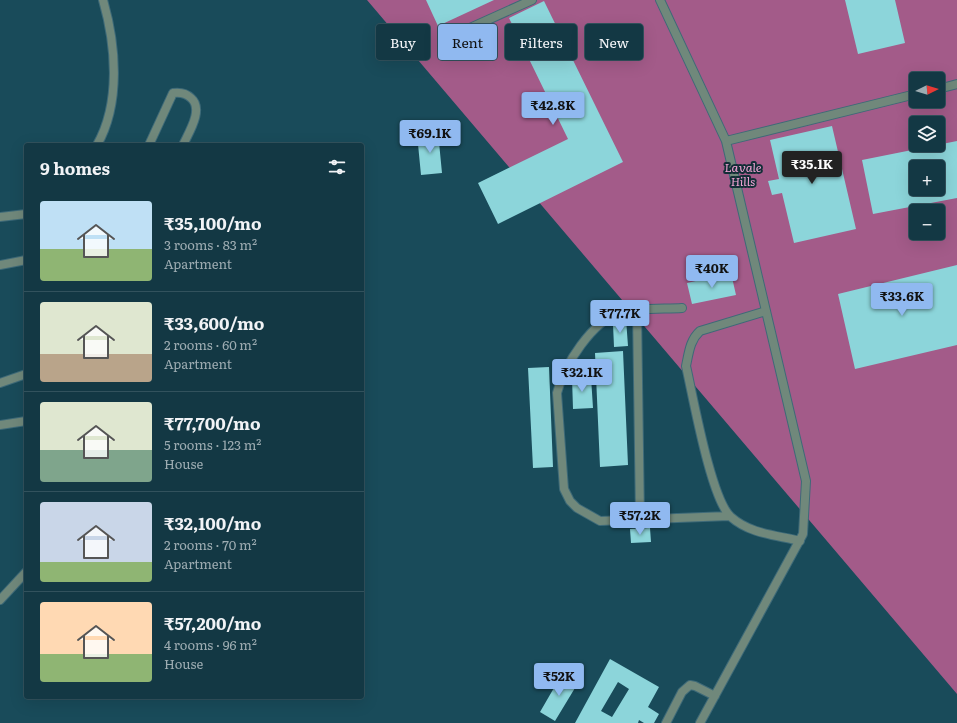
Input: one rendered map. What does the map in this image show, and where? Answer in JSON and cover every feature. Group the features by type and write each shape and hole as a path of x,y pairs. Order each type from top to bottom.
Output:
{"lane":[{"path":"98,143 108,116 113,91 114,65 103,0"},
{"path":"479,24 532,0"},
{"path":"660,0 726,141 806,481 803,534 700,723"},
{"path":"945,87 957,84"},
{"path":"150,143 173,93 179,92 188,95 195,101 198,110 184,143"},
{"path":"726,141 909,96"},
{"path":"0,217 24,214"},
{"path":"0,266 24,260"},
{"path":"682,308 622,312 613,315 585,340 565,370 557,393 564,489 570,501 600,521 729,516"},
{"path":"637,311 640,519"},
{"path":"766,311 700,331 694,336 689,348 686,366 712,480 729,516 750,530 800,540"},
{"path":"0,383 24,375"},
{"path":"0,425 24,421"},
{"path":"0,600 24,574"},
{"path":"666,723 682,692 690,685 715,696"}],"green space":[{"name":"Lavale Hills","path":"367,0 957,0 957,694 418,60 430,60 430,24 387,24"}],"building":[{"path":"426,0 494,0 442,24 438,24 438,26"},
{"path":"845,0 895,0 905,43 858,54"},
{"path":"544,1 555,24 512,24 509,18"},
{"path":"529,60 573,60 623,162 498,224 478,183 568,139"},
{"path":"832,126 856,229 794,243 782,193 772,195 768,181 779,179 770,140"},
{"path":"438,132 442,173 421,175 417,134"},
{"path":"957,141 957,198 926,204 909,204 909,207 873,214 862,160 909,151 909,152 945,152 945,143"},
{"path":"957,265 957,345 855,369 838,294"},
{"path":"731,273 736,295 692,304 687,283"},
{"path":"626,319 628,346 614,347 613,324"},
{"path":"623,351 628,465 600,467 595,353"},
{"path":"549,367 553,467 533,468 528,368"},
{"path":"591,377 593,408 573,409 572,378"},
{"path":"650,528 651,542 631,543 630,529"},
{"path":"610,659 659,687 648,707 659,714 654,723 644,723 639,720 638,723 575,723","holes":["618,682 629,689 612,717 601,711"]},
{"path":"562,674 578,683 555,721 540,712"}]}
